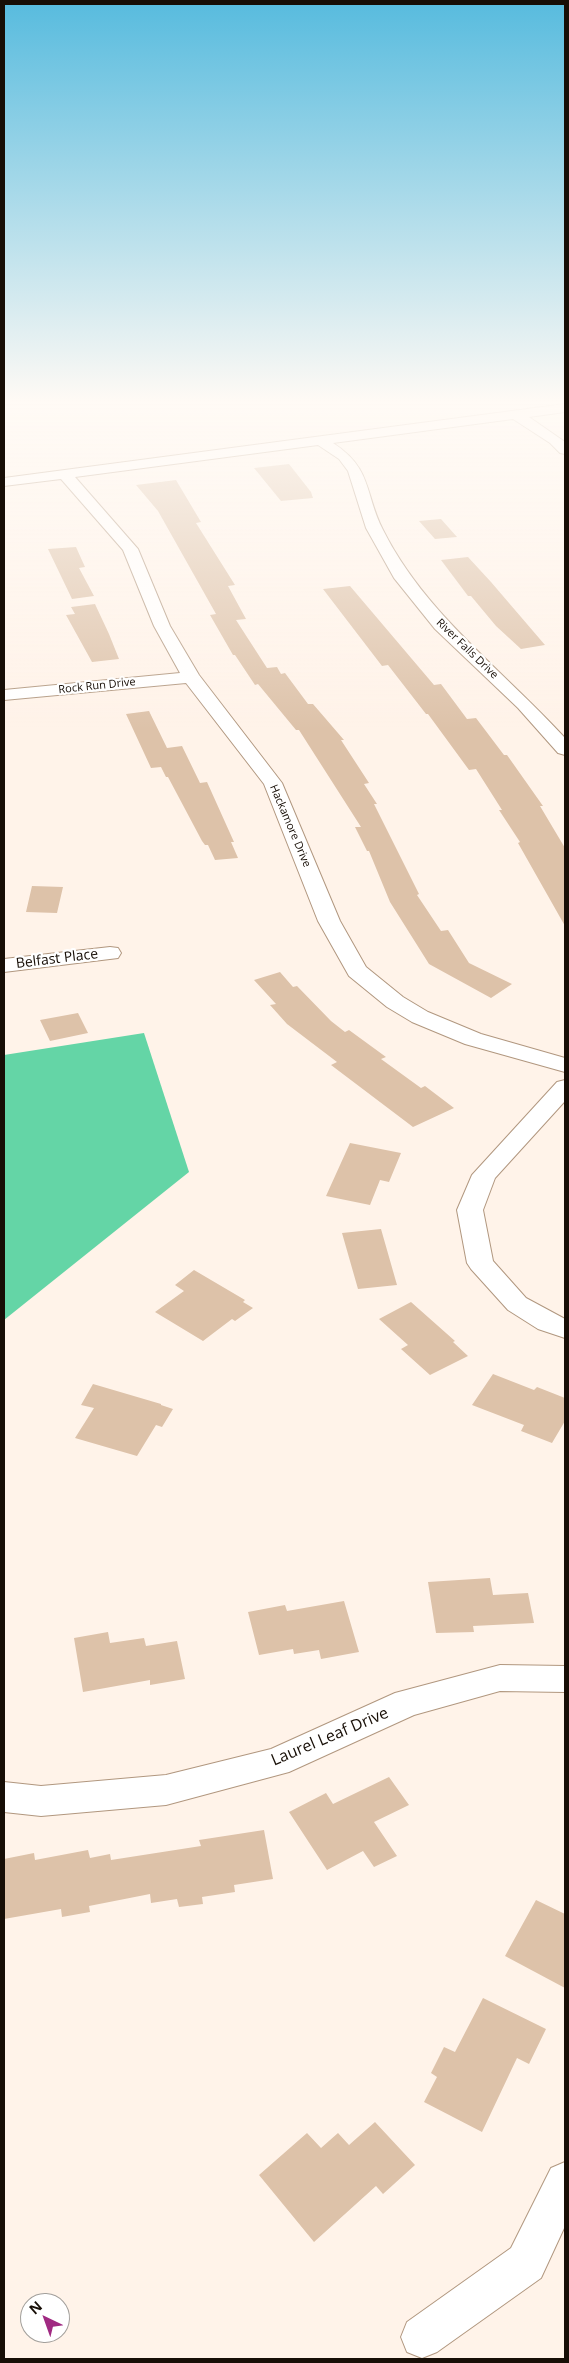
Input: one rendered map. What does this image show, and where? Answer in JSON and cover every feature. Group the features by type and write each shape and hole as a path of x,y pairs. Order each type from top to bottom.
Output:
{"street":[{"name":"Hackamore Drive","path":"96,509 130,549 162,626 191,677 272,783 329,921 357,971 395,1002 420,1017 473,1040 565,1065"},
{"name":"River Falls Drive","path":"368,509 374,528 400,575 441,626 524,704 565,749"},
{"name":"Rock Run Drive","path":"4,695 191,677"},
{"name":"Belfast Place","path":"4,966 110,953"},
{"path":"565,1087 484,1175 470,1210 480,1262 517,1304 548,1322 565,1329"},
{"name":"Laurel Leaf Drive","path":"4,1797 41,1801 166,1790 277,1762 407,1703 500,1678 565,1679"},
{"path":"422,2337 526,2263 565,2182"}],"green space":[{"path":"144,1033 189,1172 4,1320 4,1055"}],"building":[{"path":"157,509 193,509 201,522 196,523 235,585 228,586 246,619 236,620 267,668 277,667 281,674 285,673 308,704 313,704 344,740 341,740 369,783 364,784 377,804 374,804 419,894 417,895 441,931 448,930 469,963 512,984 491,998 429,964 390,902 369,851 367,851 355,827 361,827 299,730 296,730 258,684 255,685 235,655 233,655 210,615 216,614"},
{"path":"441,519 457,537 435,539 419,521"},
{"path":"76,547 85,567 79,568 94,596 72,599 48,549"},
{"path":"468,557 545,645 521,649 496,626 471,596 468,596 441,560"},
{"path":"350,586 434,685 441,684 467,719 476,718 504,755 507,755 543,806 540,806 565,848 565,926 518,843 520,842 499,810 502,810 476,769 469,770 428,714 426,714 388,665 382,666 323,589"},
{"path":"95,604 119,659 92,662 66,615 75,614 71,607"},
{"path":"149,711 167,748 182,746 200,783 207,782 234,842 231,842 238,858 215,860 208,845 205,845 202,841 168,777 166,777 161,767 151,768 126,714"},
{"path":"32,886 63,887 57,913 26,912"},
{"path":"280,972 293,987 297,986 331,1021 345,1032 349,1030 386,1057 381,1059 421,1088 425,1086 454,1108 413,1127 331,1065 337,1062 287,1024 270,1005 276,1004 254,980"},
{"path":"78,1013 88,1033 50,1041 40,1020"},
{"path":"350,1143 401,1153 389,1182 380,1180 370,1205 326,1196"},
{"path":"381,1229 397,1285 358,1289 342,1233"},
{"path":"194,1270 245,1300 243,1302 253,1308 235,1321 232,1319 203,1341 155,1312 184,1291 175,1285"},
{"path":"411,1302 455,1341 453,1342 468,1356 430,1375 401,1349 408,1345 379,1319"},
{"path":"493,1374 534,1390 537,1387 565,1398 565,1421 552,1443 521,1431 524,1425 472,1405"},
{"path":"93,1384 173,1409 162,1427 156,1425 137,1456 75,1438 94,1408 81,1405"},
{"path":"490,1578 493,1595 528,1593 534,1623 473,1626 474,1632 436,1633 428,1582"},
{"path":"344,1601 359,1652 321,1659 319,1650 294,1654 293,1649 259,1655 248,1612 285,1605 287,1611"},
{"path":"108,1632 110,1643 144,1638 146,1646 177,1641 185,1679 150,1685 150,1680 83,1692 74,1638"},
{"path":"389,1777 409,1805 374,1822 397,1856 374,1867 363,1851 327,1870 289,1812 326,1793 333,1804"},
{"path":"264,1830 273,1879 234,1885 235,1892 202,1897 203,1904 179,1907 177,1899 151,1903 150,1894 89,1906 90,1912 62,1917 61,1909 4,1919 4,1859 34,1853 35,1860 88,1850 90,1858 110,1854 111,1860 201,1846 199,1840"},
{"path":"536,1900 565,1914 565,1988 505,1956"},
{"path":"483,1998 546,2029 529,2064 517,2058 482,2132 424,2102 437,2077 431,2073 444,2047 455,2052"},
{"path":"375,2122 415,2165 383,2194 376,2186 314,2242 259,2175 307,2133 321,2148 338,2133 349,2145"}]}
